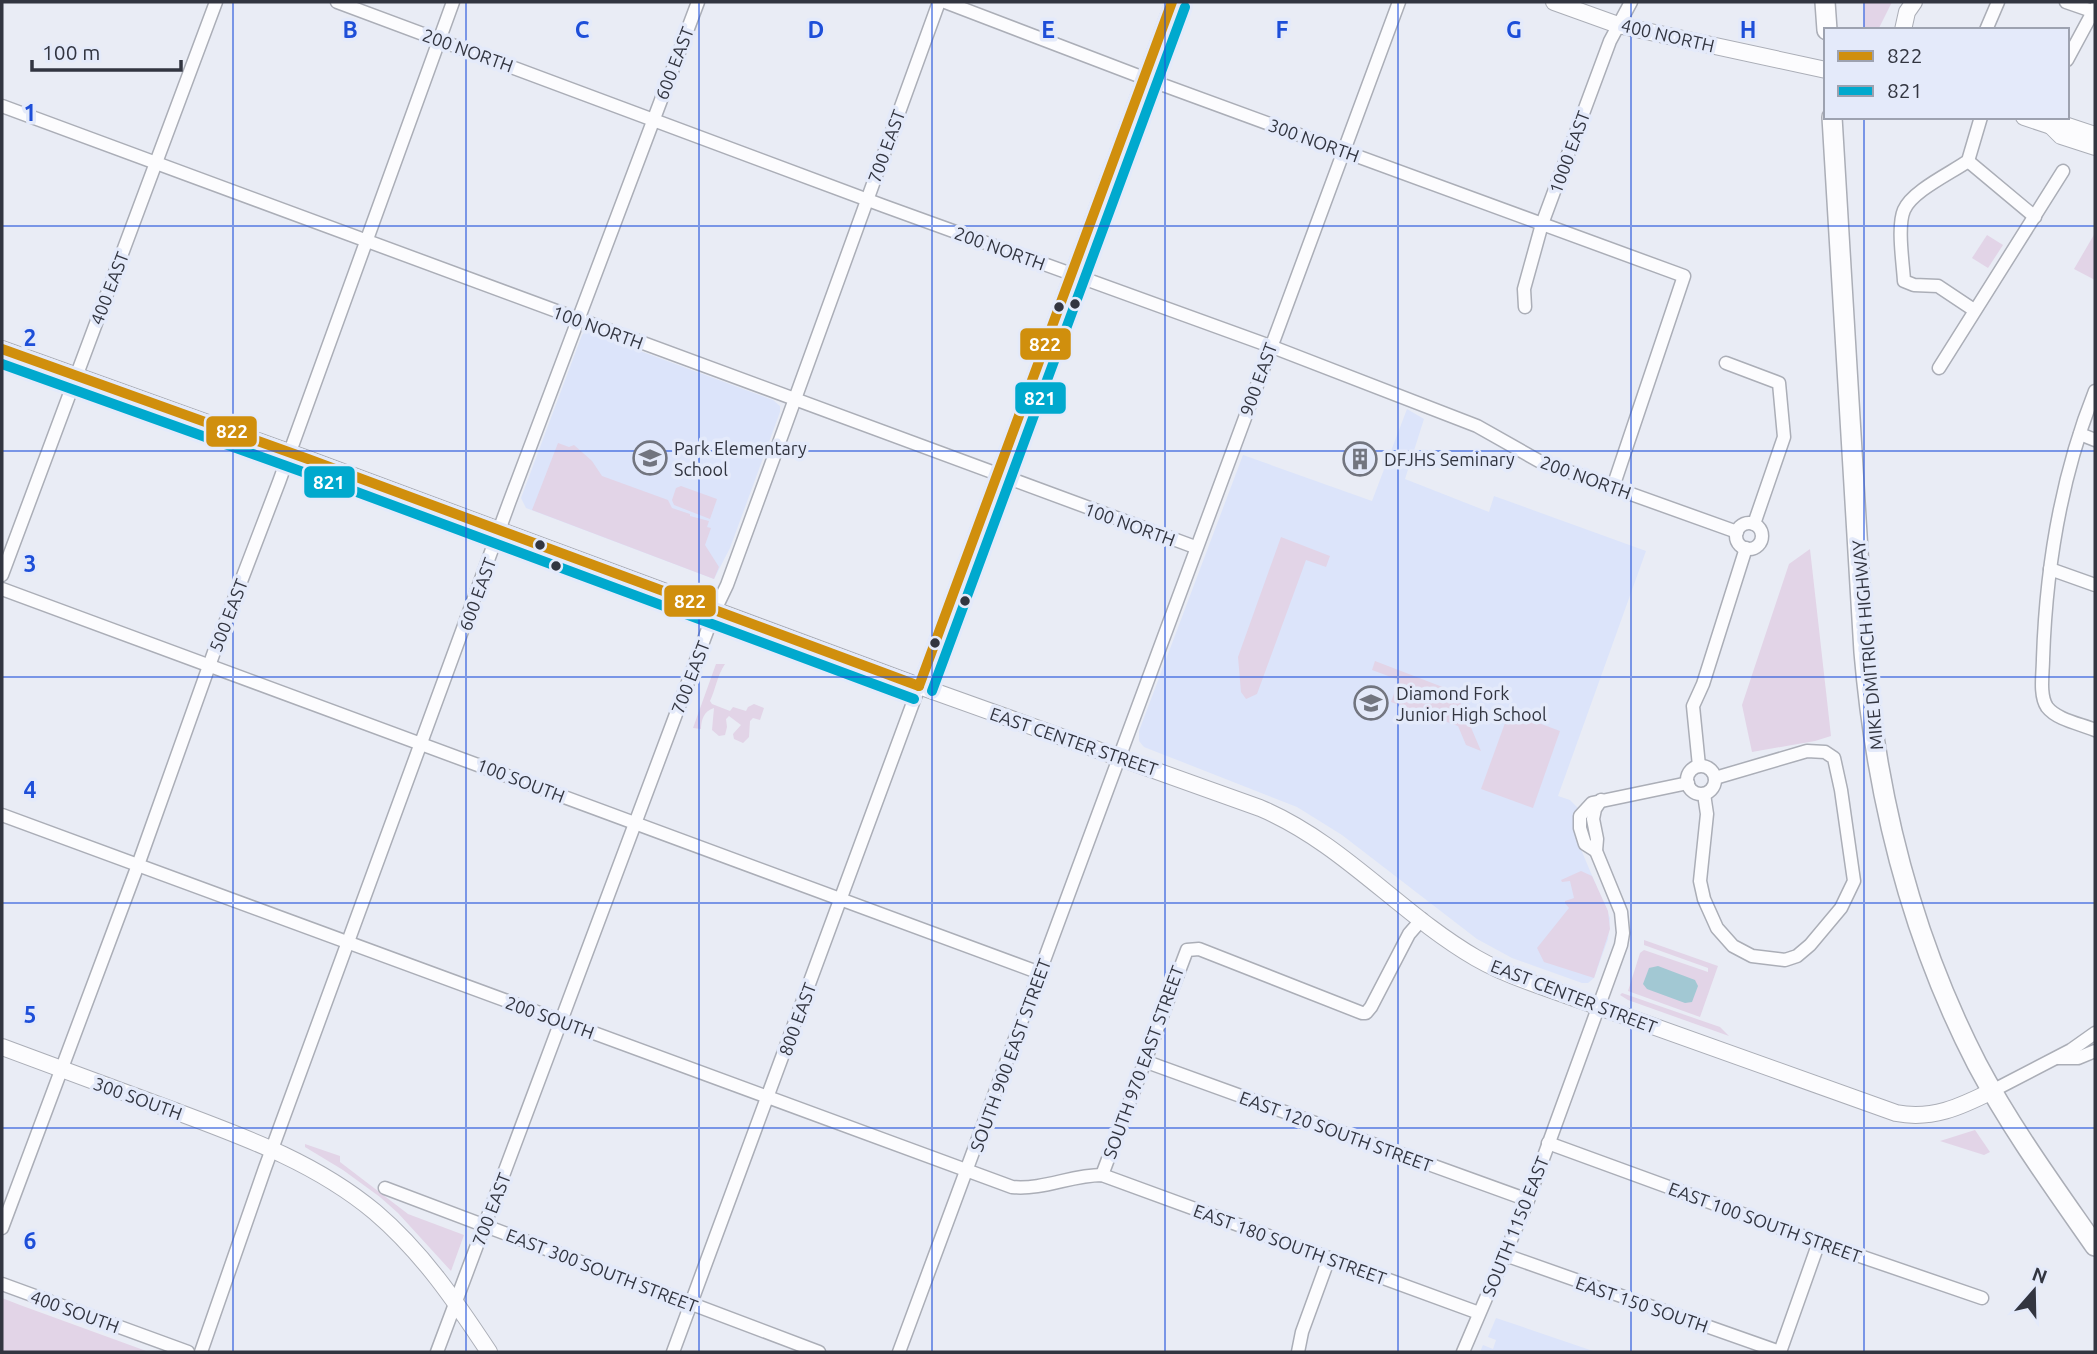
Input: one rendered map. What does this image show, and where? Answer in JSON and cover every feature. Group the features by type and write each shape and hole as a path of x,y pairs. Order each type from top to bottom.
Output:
{"highway":[{"path":"1825,2 1827,28"},
{"name":"MIKE DMITRICH HIGHWAY","path":"1832,119 1862,634 1877,760 1896,850 1917,921 1952,1009 1992,1091 2095,1246"}],"main road":[{"name":"400 NORTH","path":"1554,2 1618,25 1824,70"},
{"path":"1903,28 1907,12 1916,2 1919,10 1914,28"},
{"path":"2030,119 2052,126 2066,125 2095,135"},
{"path":"2052,126 2061,136 2095,147"},
{"name":"EAST CENTER STREET","path":"2,349 289,452 919,686 1260,808 1296,825 1334,850 1464,951 1504,972 1896,1113 1912,1116 1937,1115 1968,1104 1992,1091"},
{"name":"300 SOUTH","path":"2,1047 274,1149 330,1180 376,1213 413,1249 455,1301 489,1352"}],"street":[{"name":"400 EAST","path":"2,575 216,2"},
{"name":"200 NORTH","path":"337,2 1270,346 1477,426 1539,461 1737,532"},
{"name":"500 EAST","path":"2,1228 138,865 453,2"},
{"name":"600 EAST","path":"201,1352 348,942 698,2"},
{"name":"700 EAST","path":"437,1352 796,400 939,2"},
{"name":"300 NORTH","path":"945,2 1684,276 1613,488"},
{"name":"800 EAST","path":"673,1352 1172,2"},
{"name":"900 EAST","path":"1119,756 1399,2"},
{"name":"1000 EAST","path":"1525,307 1524,289 1542,224 1610,41 1631,2"},
{"path":"1987,28 1997,2"},
{"path":"2066,2 2094,10 2069,56"},
{"name":"100 NORTH","path":"2,106 1195,547"},
{"path":"1974,310 1938,286 1914,285 1904,281 1901,244 1903,211 1913,197 1968,161 1980,119"},
{"path":"1968,161 2035,217"},
{"path":"1939,368 2063,171"},
{"path":"1726,363 1779,383 1784,437 1754,524"},
{"path":"2095,391 2068,470 2050,569 2042,689 2046,706 2061,718 2095,730"},
{"path":"2080,434 2095,440"},
{"path":"1746,523 1754,524 1760,529 1762,538 1755,547 1746,548 1739,543 1737,532 1746,523"},
{"path":"1699,766 1693,706 1703,684 1746,548"},
{"path":"2050,569 2095,585"},
{"name":"100 SOUTH","path":"2,589 1040,973"},
{"path":"1704,794 1707,814 1700,881 1704,899 1717,928 1733,946 1752,956 1785,960 1797,956 1810,945 1841,908 1854,881 1834,758 1825,752 1807,751 1715,778"},
{"name":"SOUTH 900 EAST STREET","path":"899,1352 1119,756"},
{"path":"1699,766 1712,770 1715,778 1713,788 1704,794 1692,791 1688,783 1691,770 1699,766"},
{"name":"SOUTH 1150 EAST","path":"1463,1352 1528,1200 1621,945 1621,912 1596,851 1597,839 1593,819 1595,809 1601,800 1688,783"},
{"name":"200 SOUTH","path":"2,815 1012,1187 1047,1186 1084,1175 1102,1175"},
{"name":"SOUTH 970 EAST STREET","path":"1102,1175 1187,950 1199,949 1351,1010 1366,1013 1409,934 1422,919"},
{"name":"EAST CENTER STREET","path":"1992,1091 2058,1058 2075,1054 2095,1033"},
{"path":"2075,1054 2095,1051"},
{"name":"EAST 120 SOUTH STREET","path":"1144,1061 1528,1200"},
{"name":"EAST 100 SOUTH STREET","path":"1548,1143 1982,1298"},
{"name":"EAST 180 SOUTH STREET","path":"1102,1175 1479,1313"},
{"name":"EAST 300 SOUTH STREET","path":"385,1188 819,1352"},
{"path":"1780,1352 1819,1242"},
{"name":"EAST 150 SOUTH","path":"1505,1255 1780,1352"},
{"path":"1298,1352 1302,1332 1329,1258"},
{"name":"400 SOUTH","path":"2,1284 188,1352"}],"shaded area":[{"path":"1865,2 1892,2 1879,28 1864,28"},
{"path":"2095,233 2095,280 2074,269"},
{"path":"1987,235 2003,245 1988,268 1972,258"},
{"name":"Park Elementary School","path":"586,331 773,400 780,406 730,548 714,579 526,508 521,498 582,335"},
{"name":"Diamond Fork Junior High School","path":"1407,409 1424,419 1405,479 1489,512 1494,496 1646,551 1558,796 1570,800 1579,809 1577,840 1610,918 1608,939 1594,978 1588,983 1512,958 1477,939 1342,835 1297,807 1144,747 1139,741 1139,731 1243,455 1372,501"},
{"path":"558,443 569,447 574,445 592,461 602,476 668,500 672,508 709,521 707,527 711,528 705,545 719,567 714,579 532,510"},
{"path":"681,486 717,499 710,519 674,505 672,500 676,488"},
{"path":"1281,537 1330,556 1326,567 1306,560 1257,694 1246,699 1241,692 1238,657"},
{"path":"1810,549 1831,736 1752,752 1742,705 1789,564"},
{"path":"1375,661 1453,691 1481,751 1466,745 1458,726 1391,702 1399,680 1372,670"},
{"path":"716,664 725,664 710,701 712,704 730,711 733,707 746,711 754,704 764,708 760,720 753,718 750,721 749,737 743,743 734,739 733,734 741,725 729,716 726,719 725,735 719,736 712,730 714,708 705,714 701,729 693,728"},
{"path":"1509,712 1560,731 1533,808 1481,789"},
{"path":"1581,871 1592,876 1608,911 1610,929 1594,978 1544,962 1537,948 1569,908 1565,901 1574,898 1570,881 1561,880"},
{"path":"1644,940 1718,966 1700,1017 1628,991 1640,953 1644,950 1708,972 1708,968 1644,945"},
{"path":"1658,966 1695,980 1698,986 1692,1002 1685,1003 1647,989 1643,984 1649,968"},
{"path":"1622,993 1720,1027 1729,1036 1628,1000 1620,995"},
{"path":"1975,1130 1990,1152 1984,1155 1940,1141"},
{"path":"305,1144 340,1156 340,1162 408,1214 464,1235 451,1271 380,1197 305,1147"},
{"path":"2,1298 20,1305 149,1352 2,1352"},
{"path":"1496,1318 1596,1352 1480,1352 1483,1345 1493,1349 1496,1340 1488,1337"}],"transit line":[{"name":"822","path":"919,686 1172,2"},
{"name":"821","path":"932,691 1185,7"},
{"name":"822","path":"2,349 308,459 919,686"},
{"name":"821","path":"2,364 303,472 914,699"}],"place":[{"name":"Park Elementary School","path":"650,458"},
{"name":"DFJHS Seminary","path":"1360,459"},
{"name":"Diamond Fork Junior High School","path":"1371,703"}]}
